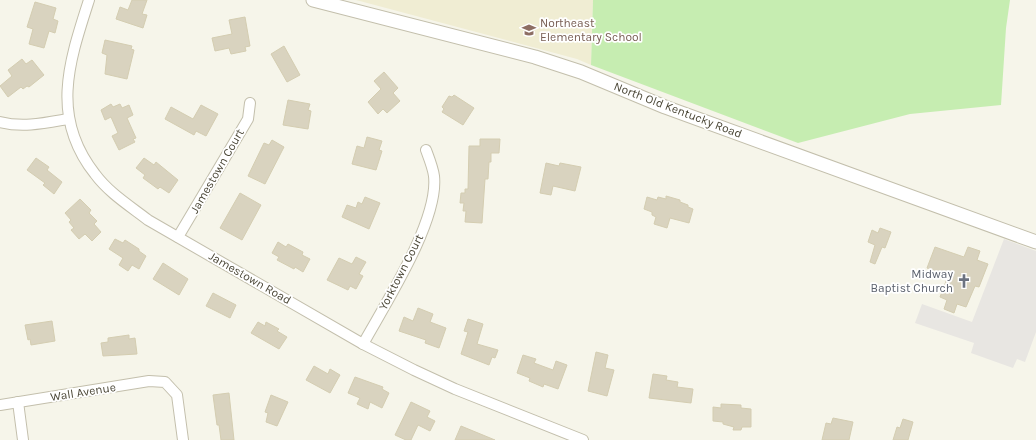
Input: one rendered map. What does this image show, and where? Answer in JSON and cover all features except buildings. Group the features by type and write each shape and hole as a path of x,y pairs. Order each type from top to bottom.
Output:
{"street":[{"name":"Jamestown Road","path":"89,0 70,68 67,96 68,119 81,153 95,175 118,197 142,216 363,344 455,389 583,440"},
{"name":"North Old Kentucky Road","path":"313,0 535,57 581,72 665,107 1036,242"},
{"name":"Jamestown Court","path":"178,237 248,119 250,103"},
{"path":"0,122 9,124 37,124 68,119"},
{"name":"Yorktown Court","path":"363,344 410,261 432,204 434,177 426,150"},
{"name":"Wall Avenue","path":"0,405 149,382 166,382 177,394 184,440"},
{"path":"18,402 23,440"}],"shaded area":[{"name":"Northeast Elementary School","path":"356,0 593,0 591,65 577,59"},
{"path":"1004,239 1036,251 1036,332 1025,362 1017,359 1013,368 971,353 974,343 915,323 922,304 972,322"}],"green space":[{"path":"593,0 1010,0 1006,28 1001,105 910,114 798,143 591,65"}],"place":[{"name":"Northeast Elementary School","path":"529,30"},
{"name":"Midway Baptist Church","path":"964,281"}]}
